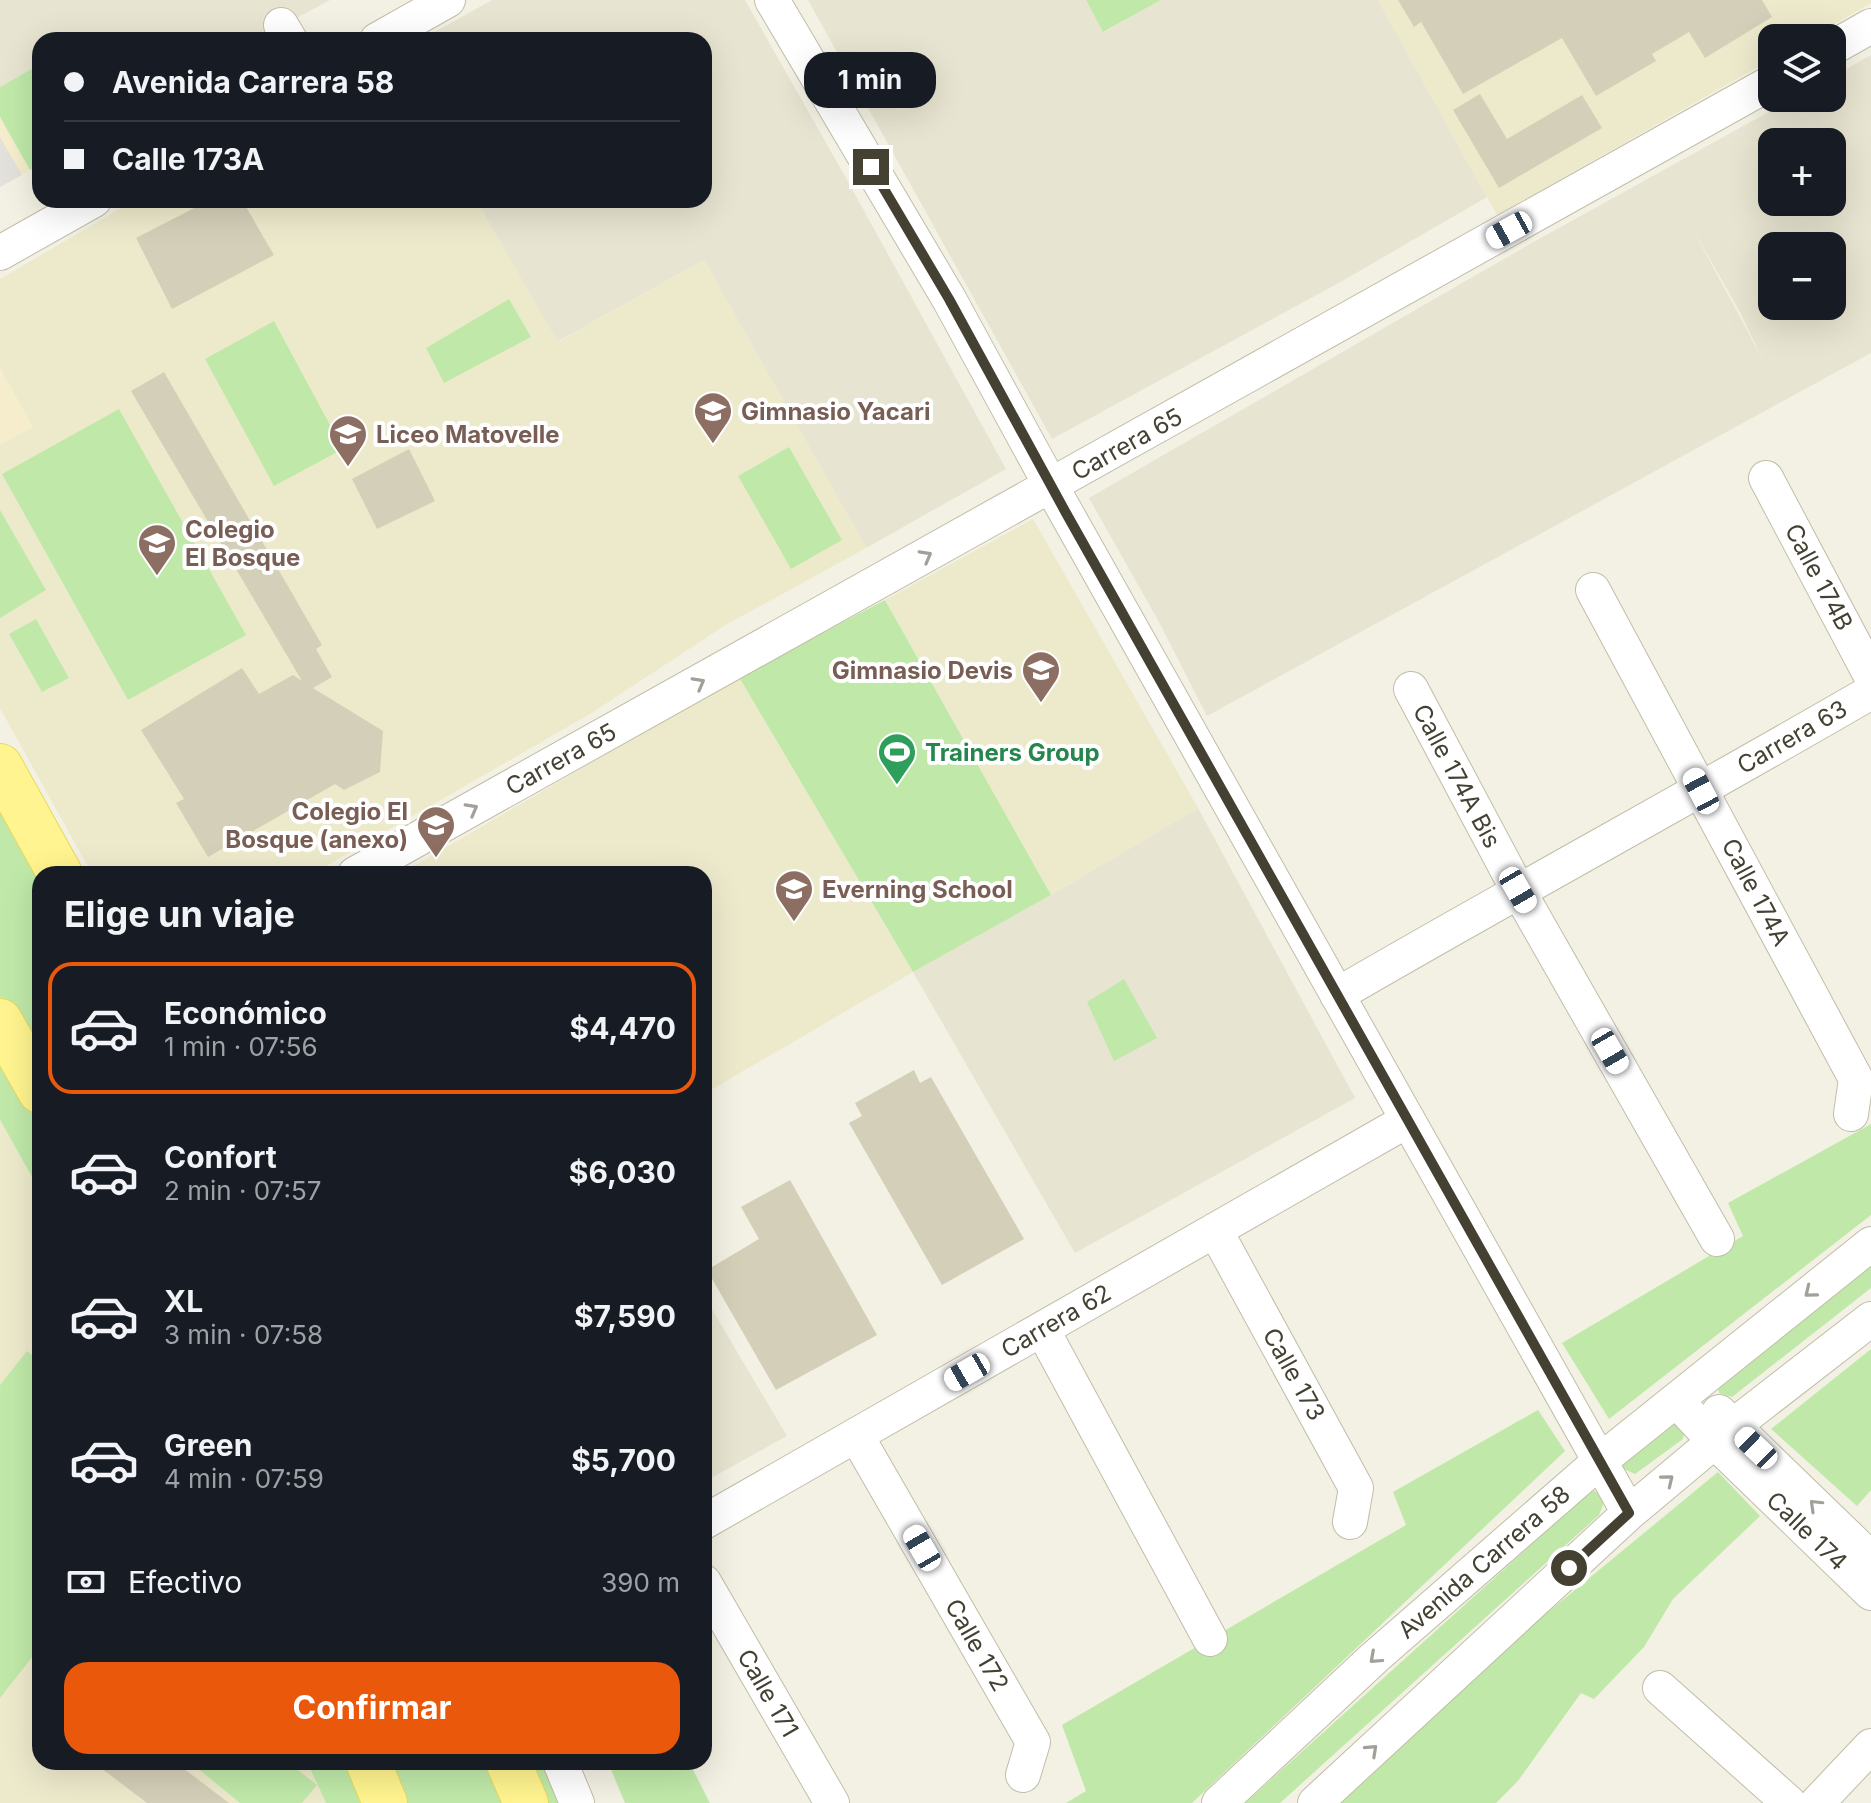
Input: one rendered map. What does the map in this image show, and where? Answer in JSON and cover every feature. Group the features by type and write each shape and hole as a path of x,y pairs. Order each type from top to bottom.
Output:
{"main road":[{"path":"0,766 53,862"},
{"path":"0,783 53,862"},
{"path":"0,1021 32,1077"},
{"path":"371,1770 385,1803"},
{"path":"512,1770 526,1803"}],"street":[{"path":"781,3 1629,1513"},
{"path":"395,32 456,5"},
{"name":"Carrera 65","path":"369,866 1758,90"},
{"path":"0,253 80,208"},
{"name":"Calle 174B","path":"1766,478 1871,676"},
{"name":"Calle 174A","path":"1593,590 1856,1079 1851,1114"},
{"name":"Calle 174A Bis","path":"1411,689 1518,890 1717,1239"},
{"name":"Carrera 63","path":"1337,995 1871,692"},
{"name":"Carrera 62","path":"712,1517 1408,1120"},
{"name":"Calle 173","path":"1215,1230 1356,1488 1350,1522"},
{"name":"Avenida Carrera 58","path":"1219,1803 1374,1658 1600,1461 1871,1244"},
{"path":"1315,1803 1629,1513 1871,1319"},
{"path":"1042,1329 1210,1639"},
{"name":"Calle 174","path":"1684,1393 1871,1593"},
{"name":"Calle 174","path":"1724,1434 1871,1559"},
{"name":"Calle 172","path":"856,1435 1033,1742 1023,1775"},
{"name":"Calle 171","path":"712,1596 832,1803"},
{"path":"1660,1688 1789,1803"},
{"path":"1817,1803 1871,1746"},
{"path":"563,1770 577,1803"}],"shaded area":[{"path":"0,0 330,0 270,32 32,32 32,69 0,87"},
{"path":"492,0 745,0 1006,469 866,548 704,260 557,342 481,208 712,208 712,32 434,32"},
{"path":"808,0 1086,0 1104,32 1161,0 1378,0 1487,197 1344,280 1052,439"},
{"path":"1378,0 1871,0 1871,3 1834,24 1758,24 1758,67 1497,215"},
{"path":"1871,55 1871,353 1207,716 1159,622 1089,498 1530,244 1769,112 1846,112 1846,69","holes":["1690,224 1740,312 1763,360"]},
{"path":"0,118 30,170 0,187"},
{"path":"0,137 22,175 0,187"},
{"path":"121,208 481,208 558,342 704,260 866,548 724,626 590,714 326,866 88,866 0,708 0,445 33,427 0,368 0,279"},
{"path":"0,368 33,427 0,445"},
{"name":"Gimnasio Devis","path":"1033,519 1198,808 1051,895 885,600"},
{"name":"Everning School","path":"739,677 913,972 712,1089 712,866 414,866"},
{"path":"1198,808 1355,1098 1075,1253 913,972"},
{"path":"0,1120 32,1177 32,1770 311,1770 326,1803 0,1803"},
{"path":"712,1309 787,1436 712,1478"}],"green space":[{"path":"1086,0 1161,0 1103,32"},
{"path":"32,69 30,170 0,117 0,87"},
{"path":"509,299 531,337 444,383 426,348"},
{"path":"274,321 343,449 274,486 205,359"},
{"path":"119,409 246,635 128,700 2,474"},
{"path":"789,447 842,540 791,569 738,476"},
{"path":"0,510 46,590 0,618"},
{"name":"Trainers Group","path":"885,600 1051,895 913,972 739,677"},
{"path":"36,619 69,678 42,692 9,634"},
{"path":"0,812 37,866 32,866 32,1055 0,997"},
{"path":"1124,979 1157,1038 1114,1061 1087,1002"},
{"path":"0,1038 32,1094 32,1177 0,1120"},
{"path":"1871,1124 1871,1215 1609,1419 1562,1343 1743,1236 1728,1203"},
{"path":"1871,1264 1871,1288 1732,1397 1719,1393 1718,1387"},
{"path":"1871,1349 1871,1490 1857,1506 1771,1429"},
{"path":"27,1351 32,1355 32,1657 0,1698 0,1385"},
{"path":"1538,1410 1565,1451 1192,1803 1066,1803 1086,1791 1062,1725 1406,1525 1393,1492"},
{"path":"1670,1422 1676,1423 1684,1432 1683,1439 1635,1474 1624,1469 1622,1463"},
{"path":"1718,1472 1760,1516 1673,1599 1644,1647 1594,1699 1581,1693 1518,1781 1496,1803 1337,1803 1536,1622"},
{"path":"1592,1490 1601,1494 1604,1503 1599,1515 1280,1803 1245,1803"},
{"path":"200,1770 298,1770 317,1785 302,1803 240,1803"},
{"path":"311,1770 353,1770 367,1803 326,1803"},
{"path":"387,1770 491,1770 504,1803 398,1803"},
{"path":"528,1770 549,1770 563,1803 542,1803"},
{"path":"611,1770 693,1770 710,1803 625,1803"}],"building":[{"path":"1398,0 1762,0 1772,17 1705,58 1689,32 1652,54 1656,61 1596,96 1562,38 1463,94 1421,22 1414,27"},
{"path":"1480,94 1507,139 1582,95 1602,128 1499,188 1453,110"},
{"path":"194,208 247,208 274,255 172,309 136,238"},
{"path":"164,372 322,645 316,649 332,677 313,688 383,731 380,772 344,790 335,784 208,857 176,803 184,799 141,730 242,668 259,694 293,675 302,681 131,391"},
{"path":"409,449 435,501 377,529 352,479"},
{"path":"914,1070 920,1083 931,1077 1024,1239 942,1285 849,1123 862,1116 855,1103"},
{"path":"790,1180 877,1335 776,1390 712,1279 712,1267 759,1239 741,1207"},
{"path":"104,1770 186,1770 229,1803 147,1803"}],"place":[{"name":"Gimnasio Yacari","path":"713,445"},
{"name":"Liceo Matovelle","path":"348,468"},
{"name":"Colegio El Bosque","path":"157,577"},
{"name":"Gimnasio Devis","path":"1041,704"},
{"name":"Trainers Group","path":"897,786"},
{"name":"Colegio El Bosque (anexo)","path":"436,859"},
{"name":"Everning School","path":"794,923"}],"route":[{"path":"871,167 949,299 1066,513 1629,1513 1569,1568"}]}
